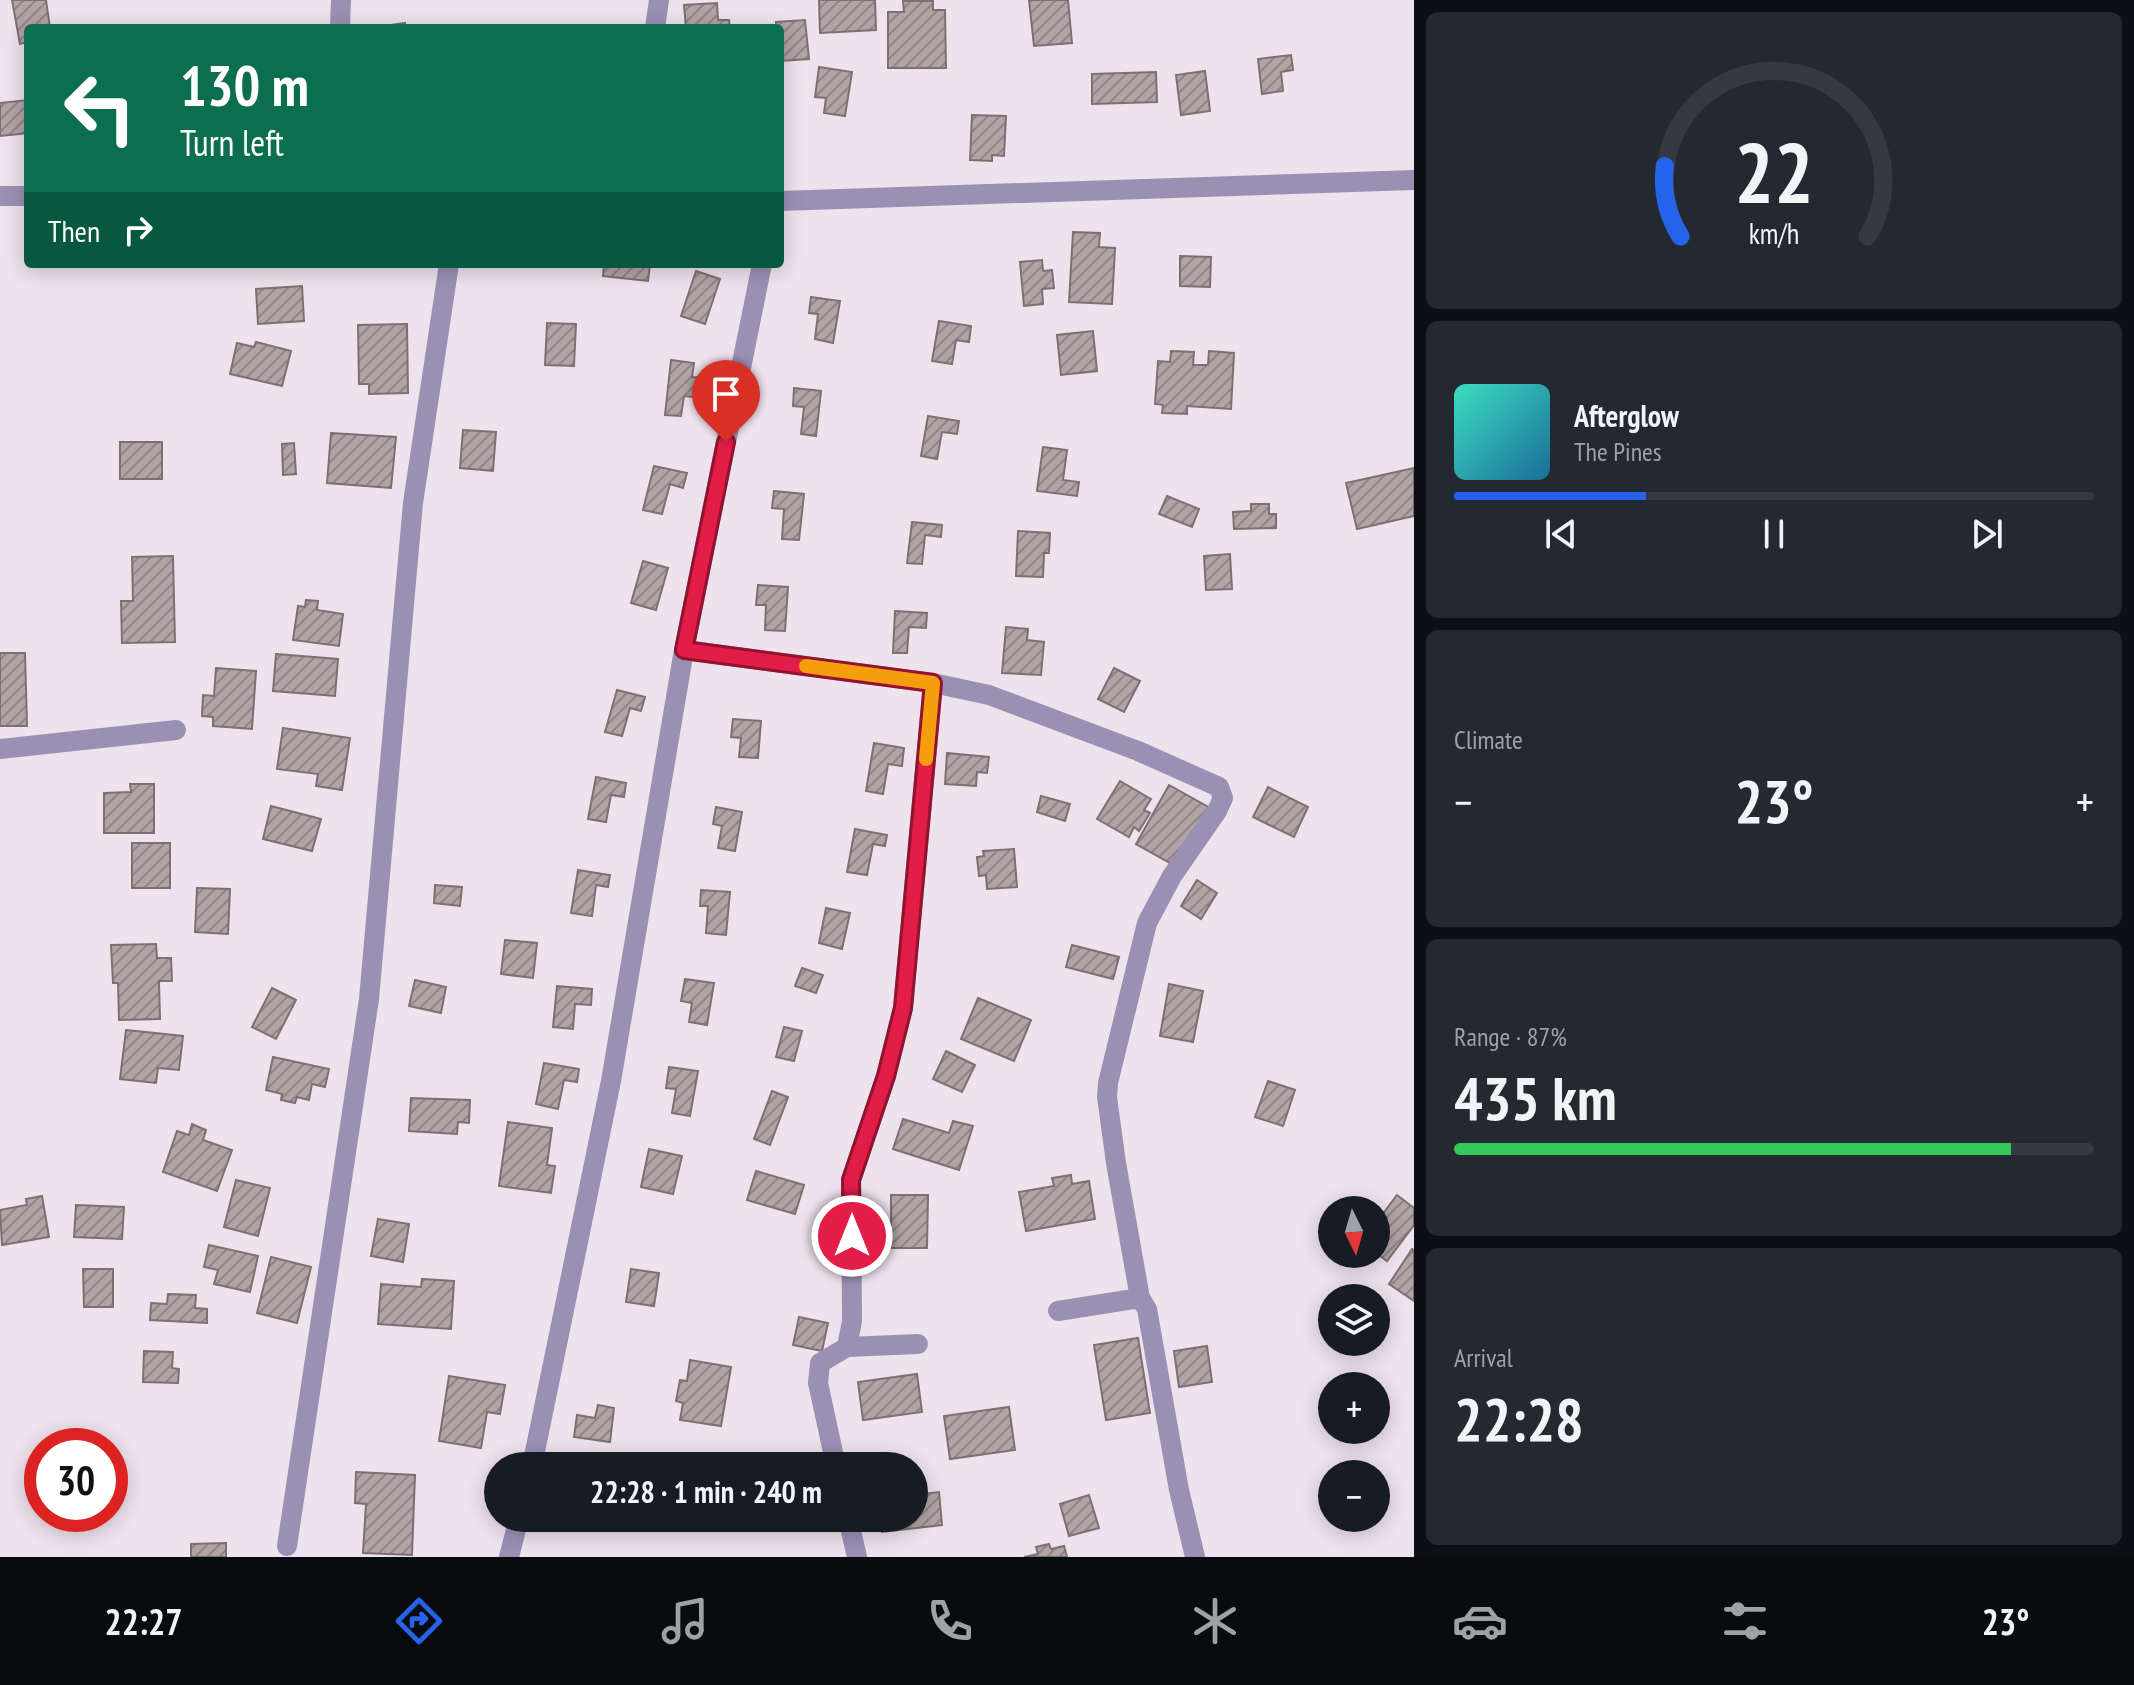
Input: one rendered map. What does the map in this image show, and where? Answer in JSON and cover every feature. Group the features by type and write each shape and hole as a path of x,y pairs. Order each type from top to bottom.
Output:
{"street":[{"path":"340,24 341,0"},
{"path":"656,24 659,0"},
{"path":"784,201 1414,180"},
{"path":"0,196 24,196"},
{"path":"287,1546 369,999 413,503 448,268"},
{"path":"535,1452 611,1081 684,650 761,268"},
{"path":"684,650 933,683 989,695 1138,751 1219,787 1223,798 1217,811 1172,876 1147,923 1107,1097 1140,1298 1147,1309 1179,1490 1195,1557"},
{"path":"847,1347 852,1321 851,1180 886,1076 903,1008 933,683"},
{"path":"0,749 176,730"},
{"path":"1058,1311 1140,1298"},
{"path":"833,1452 818,1383 820,1363 847,1347 918,1344"},
{"path":"509,1557 515,1532"},
{"path":"851,1532 857,1557"}],"building":[{"path":"12,0 46,0 49,24 24,24 24,43 20,44"},
{"path":"819,0 875,0 876,30 820,33"},
{"path":"1029,0 1068,0 1072,43 1034,46"},
{"path":"903,1 933,1 933,10 945,10 946,68 888,68 888,12 904,12"},
{"path":"717,3 718,20 729,20 730,24 686,24 684,5"},
{"path":"805,20 809,59 784,61 784,24 776,22"},
{"path":"1291,55 1293,70 1281,72 1283,91 1262,94 1258,59"},
{"path":"819,67 852,72 845,116 824,113 826,98 815,97"},
{"path":"1205,71 1210,111 1181,115 1176,75"},
{"path":"1156,72 1157,102 1092,104 1092,74"},
{"path":"24,100 24,133 0,136 0,103"},
{"path":"972,115 1006,116 1004,156 992,155 992,161 970,160"},
{"path":"1073,232 1100,233 1099,247 1115,248 1112,304 1069,302"},
{"path":"1180,256 1211,257 1210,287 1180,286"},
{"path":"1042,260 1043,271 1052,270 1054,288 1042,289 1043,304 1024,306 1020,262"},
{"path":"604,268 650,268 648,281 603,276"},
{"path":"696,271 720,279 705,324 681,316"},
{"path":"302,286 304,321 258,324 256,289"},
{"path":"811,297 840,301 833,343 815,339 818,314 809,313"},
{"path":"939,321 971,326 969,342 956,340 952,364 932,361"},
{"path":"547,323 576,324 574,366 545,365"},
{"path":"407,324 408,393 369,394 369,384 359,384 358,325"},
{"path":"1093,331 1097,371 1061,375 1057,335"},
{"path":"256,342 291,351 282,386 230,374 237,343 254,347"},
{"path":"1171,351 1194,352 1193,365 1208,365 1209,351 1234,353 1231,409 1187,406 1187,414 1162,413 1163,405 1155,404 1158,361 1170,362"},
{"path":"671,360 694,363 692,377 706,378 704,398 684,396 681,416 665,415"},
{"path":"794,388 821,391 816,436 801,434 804,407 793,406"},
{"path":"928,416 959,421 957,434 942,432 937,459 921,456"},
{"path":"463,430 496,432 493,471 460,468"},
{"path":"331,433 396,437 391,488 327,483"},
{"path":"120,442 162,442 162,479 120,479"},
{"path":"294,443 296,474 283,475 282,444"},
{"path":"1043,447 1067,450 1063,480 1079,482 1077,496 1037,491"},
{"path":"654,466 687,473 683,488 670,484 662,514 643,510"},
{"path":"1414,468 1414,516 1357,529 1346,483"},
{"path":"774,491 804,494 799,540 782,539 784,509 772,508"},
{"path":"1167,496 1199,509 1192,527 1159,514"},
{"path":"1251,504 1269,504 1269,514 1276,514 1276,528 1234,529 1233,512 1251,511"},
{"path":"912,522 942,525 941,537 925,535 922,564 907,563"},
{"path":"1018,531 1050,533 1049,553 1044,553 1043,577 1016,576"},
{"path":"1230,554 1232,589 1206,590 1204,556"},
{"path":"173,556 175,642 122,643 121,601 133,601 132,557"},
{"path":"643,561 668,568 656,610 631,603"},
{"path":"758,585 788,587 785,631 765,630 766,605 756,605"},
{"path":"306,600 318,601 317,610 343,614 339,646 293,640 298,606 305,607"},
{"path":"895,611 927,613 926,628 909,627 907,653 893,653"},
{"path":"1006,627 1028,629 1027,640 1044,642 1041,675 1002,673"},
{"path":"0,653 25,653 27,726 0,726"},
{"path":"276,654 338,659 335,696 273,691"},
{"path":"216,668 256,671 252,729 213,726 213,717 202,716 203,695 214,696"},
{"path":"1114,668 1140,681 1124,712 1098,699"},
{"path":"617,690 645,697 641,711 630,708 622,736 605,732"},
{"path":"733,719 761,721 758,758 739,757 741,738 731,737"},
{"path":"283,728 350,738 342,790 316,786 318,774 277,769"},
{"path":"874,743 904,748 902,766 888,764 883,794 866,791"},
{"path":"947,753 989,757 987,773 977,772 976,786 945,784"},
{"path":"596,777 626,783 624,797 611,795 606,822 588,819"},
{"path":"1120,781 1151,799 1144,810 1150,813 1139,831 1134,827 1129,837 1097,819"},
{"path":"130,784 154,784 154,833 104,833 104,793 131,792"},
{"path":"1169,785 1210,808 1177,867 1136,844"},
{"path":"1268,787 1308,807 1294,837 1253,817"},
{"path":"1041,796 1070,804 1065,821 1037,812"},
{"path":"271,806 321,819 312,851 263,839"},
{"path":"716,807 742,812 735,851 718,848 722,826 713,824"},
{"path":"855,829 887,835 885,846 873,844 867,875 847,872"},
{"path":"132,843 170,843 170,888 132,888"},
{"path":"1014,849 1017,887 987,889 986,875 979,876 977,857 984,856 983,851"},
{"path":"578,870 610,875 608,887 596,885 592,916 571,913"},
{"path":"1197,880 1217,893 1201,919 1181,906"},
{"path":"435,885 462,887 460,906 434,903"},
{"path":"197,888 230,889 228,934 195,932"},
{"path":"701,890 730,892 726,935 706,933 708,906 700,906"},
{"path":"826,908 850,913 842,949 819,943"},
{"path":"505,940 537,943 533,978 501,974"},
{"path":"156,944 157,958 171,958 172,981 159,981 160,1019 119,1020 118,983 113,983 111,945"},
{"path":"1072,945 1119,957 1113,979 1066,967"},
{"path":"802,968 823,975 816,993 795,986"},
{"path":"685,979 714,983 707,1025 689,1022 692,1003 681,1001"},
{"path":"415,980 446,987 441,1013 409,1006"},
{"path":"1169,984 1203,991 1193,1042 1160,1036"},
{"path":"557,986 592,989 591,1005 575,1004 573,1029 553,1027"},
{"path":"272,988 296,1000 276,1039 252,1027"},
{"path":"978,998 1031,1020 1014,1061 961,1039"},
{"path":"784,1027 802,1031 794,1061 776,1057"},
{"path":"126,1030 183,1036 179,1070 158,1068 156,1083 120,1079"},
{"path":"946,1051 975,1065 962,1092 933,1079"},
{"path":"273,1057 329,1069 325,1087 312,1084 309,1100 297,1097 295,1103 281,1100 282,1094 266,1090"},
{"path":"544,1063 579,1069 577,1082 564,1080 558,1109 536,1104"},
{"path":"669,1067 698,1071 690,1116 672,1113 676,1089 666,1088"},
{"path":"1268,1081 1295,1090 1283,1126 1255,1117"},
{"path":"772,1091 788,1097 770,1145 754,1139"},
{"path":"411,1098 470,1100 469,1123 458,1122 457,1134 409,1131"},
{"path":"903,1119 949,1133 953,1121 973,1126 959,1170 893,1149"},
{"path":"508,1122 552,1128 547,1165 555,1166 551,1193 499,1186"},
{"path":"192,1124 206,1130 203,1140 232,1150 217,1191 163,1172 177,1131 189,1135"},
{"path":"649,1149 682,1156 673,1194 641,1187"},
{"path":"756,1171 804,1185 795,1214 747,1200"},
{"path":"1071,1175 1072,1184 1089,1181 1095,1219 1026,1231 1019,1192 1054,1186 1052,1178"},
{"path":"236,1180 270,1188 258,1236 224,1227"},
{"path":"891,1195 928,1195 927,1248 891,1248"},
{"path":"1397,1195 1414,1208 1414,1225 1390,1257 1390,1204"},
{"path":"42,1196 49,1237 2,1245 0,1210 27,1205 26,1199"},
{"path":"76,1205 124,1207 122,1239 74,1237"},
{"path":"378,1219 409,1224 403,1262 371,1256"},
{"path":"209,1245 258,1256 250,1292 214,1284 218,1270 204,1267"},
{"path":"1412,1249 1414,1250 1414,1301 1389,1284"},
{"path":"271,1257 311,1267 297,1323 257,1313"},
{"path":"83,1269 113,1269 113,1307 84,1307"},
{"path":"631,1269 659,1273 654,1306 626,1302"},
{"path":"422,1279 454,1281 451,1329 378,1324 381,1284 421,1287"},
{"path":"168,1294 196,1295 195,1308 207,1309 207,1323 150,1320 151,1303 167,1304"},
{"path":"799,1317 828,1323 822,1351 793,1345"},
{"path":"1138,1338 1150,1413 1106,1420 1094,1345"},
{"path":"1207,1346 1212,1382 1179,1387 1174,1351"},
{"path":"144,1351 173,1352 172,1368 179,1369 178,1383 143,1382"},
{"path":"690,1360 731,1367 721,1426 680,1420 683,1403 676,1401 680,1380 687,1381"},
{"path":"917,1374 922,1412 863,1420 858,1382"},
{"path":"449,1376 505,1385 500,1414 487,1412 481,1448 439,1441"},
{"path":"598,1405 614,1408 610,1442 574,1437 577,1415 595,1418"},
{"path":"1009,1407 1015,1450 950,1459 944,1416"},
{"path":"356,1472 415,1475 412,1555 363,1553 366,1504 355,1503"},
{"path":"939,1492 942,1525 928,1527 928,1493"},
{"path":"1089,1495 1099,1528 1069,1536 1060,1504"},
{"path":"226,1543 226,1557 191,1557 191,1544"},
{"path":"1049,1544 1051,1549 1064,1546 1067,1557 1024,1557 1038,1554 1036,1547"}],"slow traffic":[{"path":"806,666 933,683 926,759"}],"route":[{"path":"726,442 684,650 933,683 903,1008 886,1076 851,1180 852,1236"}]}
